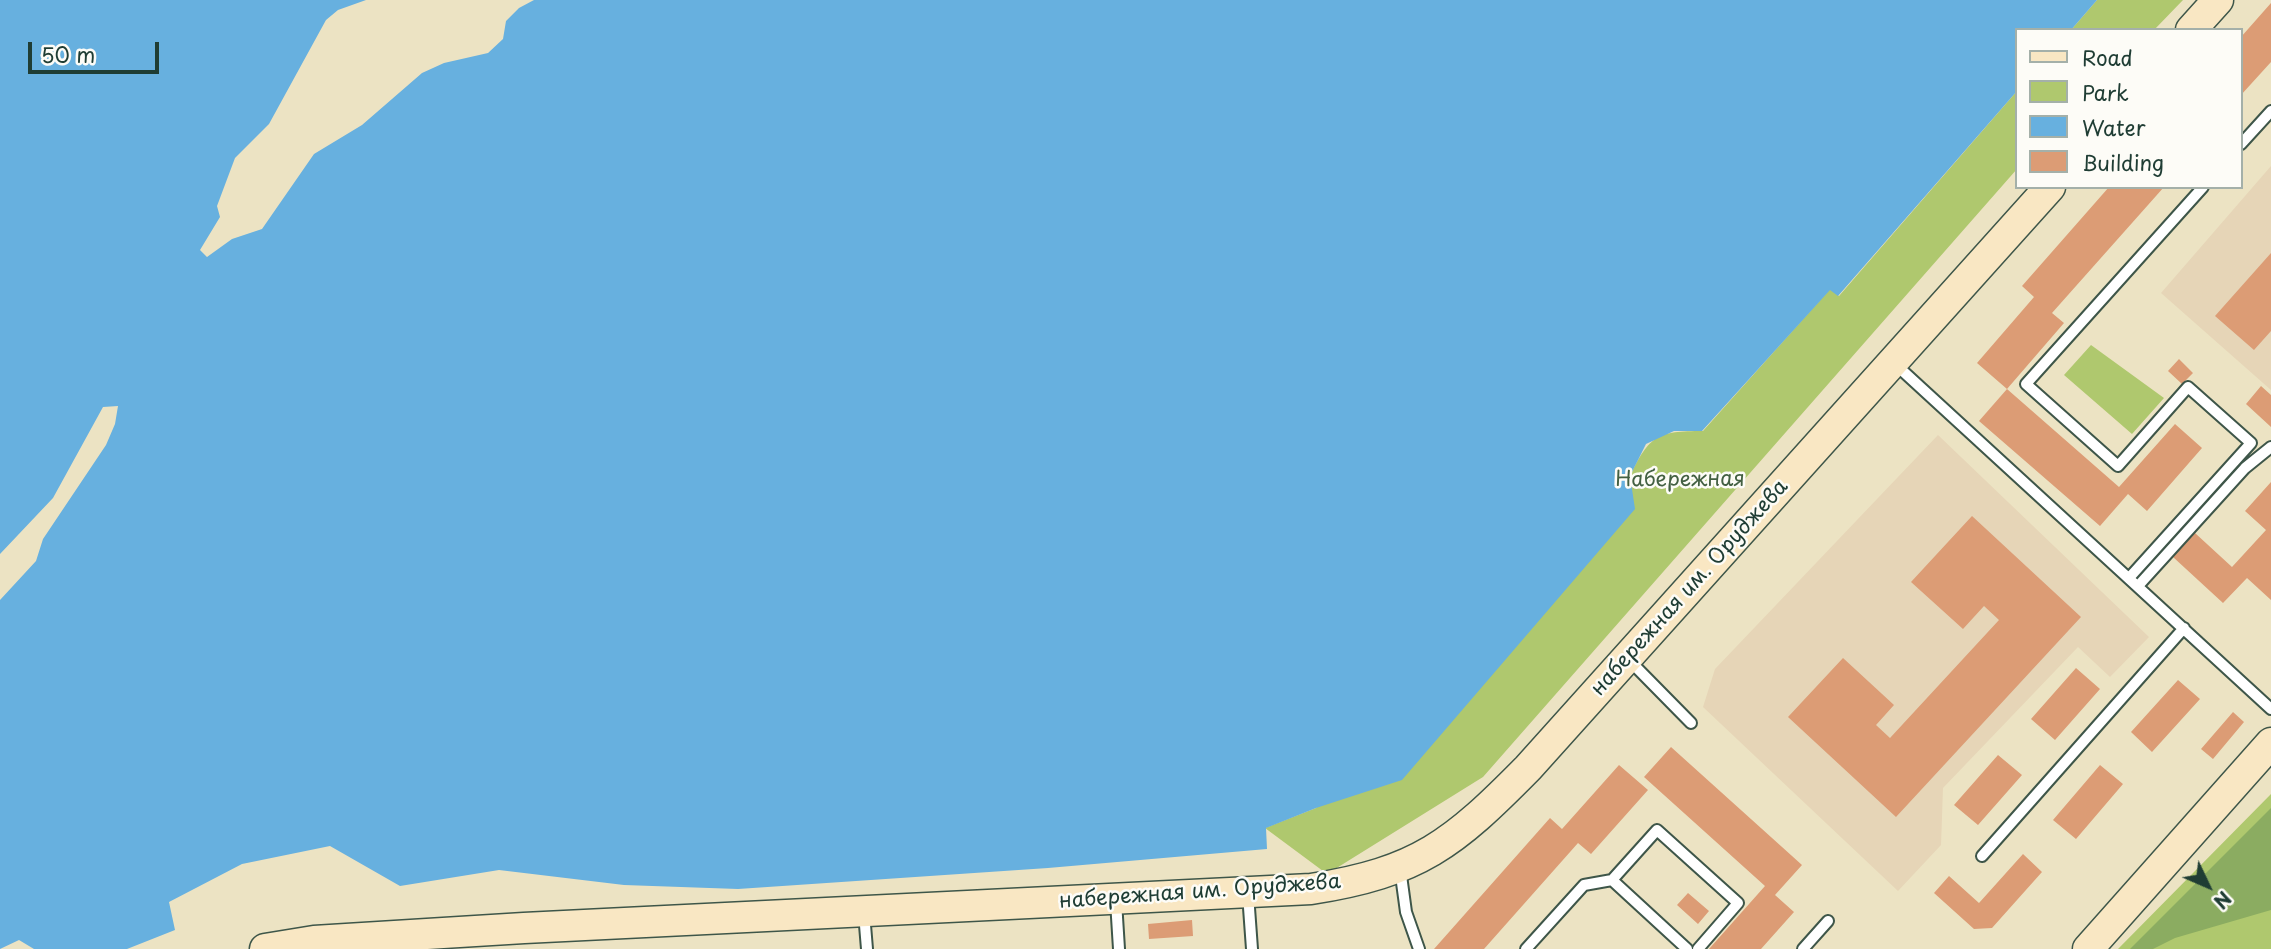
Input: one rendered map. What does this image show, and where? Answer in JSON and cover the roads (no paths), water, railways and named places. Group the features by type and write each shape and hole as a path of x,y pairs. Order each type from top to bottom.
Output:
{"street":[{"path":"2193,28 2218,0"},
{"name":"набережная им. Оруджева","path":"269,949 314,941 524,934 864,910 1248,894 1356,882 1400,868 1437,850 1489,807 1627,658 2048,189"},
{"path":"2088,949 2271,743"}],"lane":[{"path":"2243,143 2271,111"},
{"path":"2129,578 2251,443 2188,387 2119,466 2026,384 2201,189"},
{"path":"1894,362 2271,709"},
{"path":"2138,586 2245,468 2271,447"},
{"path":"1982,856 2184,628"},
{"path":"1627,658 1691,723"},
{"path":"1526,949 1584,885 1612,880 1657,830 1738,903 1698,949"},
{"path":"1400,868 1406,912 1419,949"},
{"path":"1612,880 1686,949"},
{"path":"1248,894 1252,949"},
{"path":"1116,898 1119,949"},
{"path":"864,910 867,949"},
{"path":"1803,949 1828,921"}],"water":[{"path":"0,0 366,0 338,10 326,20 269,124 235,158 217,206 220,217 200,250 207,257 232,239 262,229 314,154 362,125 422,73 444,63 488,53 503,39 506,21 519,8 534,0 2097,0 2073,28 2016,28 2016,92 1838,296 1830,290 1702,431 1674,431 1646,444 1630,476 1635,509 1402,780 1316,808 1266,828 1267,849 1048,868 738,889 624,885 499,870 400,886 330,846 242,864 169,902 175,930 127,949 34,949 19,940 0,949 0,600 36,561 43,539 106,445 115,424 118,406 103,407 53,498 0,554"}],"park label":[{"name":"Набережная","path":"1680,480"}]}
